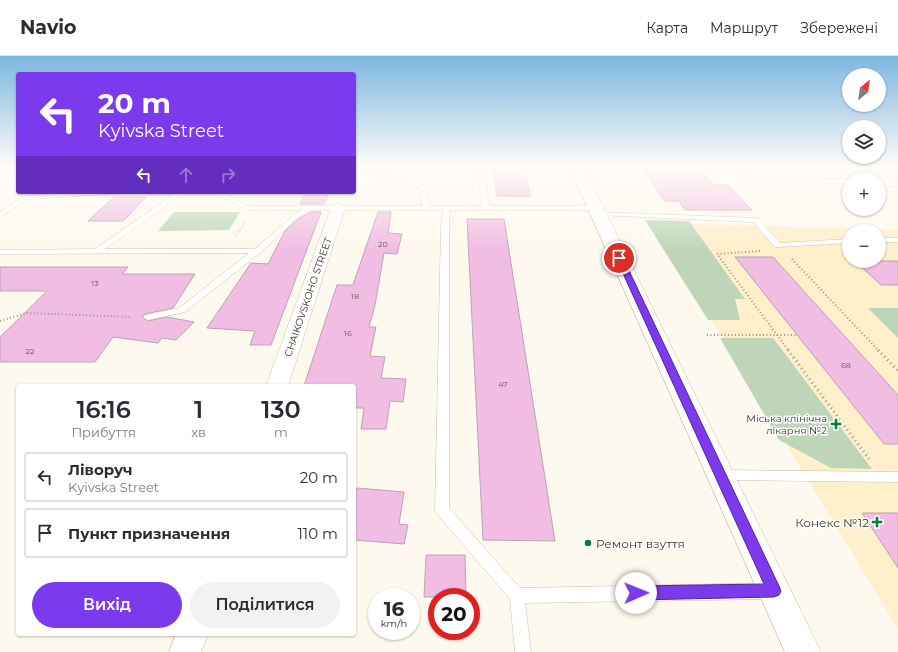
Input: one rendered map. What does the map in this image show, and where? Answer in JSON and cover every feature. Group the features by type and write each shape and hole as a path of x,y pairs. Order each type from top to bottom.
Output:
{"main road":[{"path":"591,196 803,652"}],"street":[{"name":"CHAIKOVSKOHO STREET","path":"278,384 338,208"},
{"path":"186,652 191,636"}],"lane":[{"path":"0,215 22,196"},
{"path":"98,251 176,196"},
{"path":"224,196 247,208 486,208 598,211 755,220 778,244 842,241"},
{"path":"424,196 426,208"},
{"path":"484,196 486,208"},
{"path":"148,317 182,310 257,251 295,217 310,208"},
{"path":"447,208 445,226 442,510 517,596 523,652"},
{"path":"886,240 898,240"},
{"path":"0,252 257,251"},
{"path":"720,475 898,477"},
{"path":"517,596 774,591"}],"path":[{"path":"232,242 254,208"},
{"path":"882,476 717,254 762,251 778,244 898,372"},
{"path":"0,321 27,313 148,317"},
{"path":"707,335 797,335"}],"shaded area":[{"name":"Міська клінічна лікарня №2","path":"653,223 842,228 842,268 886,268 886,230 898,230 898,629"}],"green space":[{"path":"174,212 240,212 229,230 158,231"},
{"path":"645,220 689,221 745,299 735,299 740,320 708,320"},
{"path":"868,308 898,308 898,338"},
{"path":"720,338 773,338 872,469 831,468 779,440"}],"building":[{"path":"304,196 327,196 324,204 300,204"},
{"path":"661,196 738,196 752,210 685,210 679,201 665,201"},
{"path":"114,197 146,197 123,221 88,221"},
{"path":"311,212 321,212 271,345 250,345 255,331 207,328 251,263 268,264 285,231 298,219"},
{"path":"378,212 391,212 388,233 402,234 397,254 384,253 375,305 369,327 376,327 370,356 385,357 381,378 406,379 403,402 390,401 386,429 361,429 364,408 356,408 356,384 305,384 337,285 353,285"},
{"path":"467,219 504,219 555,541 483,540"},
{"path":"735,257 773,257 898,395 898,444 884,444"},
{"path":"886,261 898,261 898,285 881,285 863,268 886,268"},
{"path":"0,267 128,267 122,274 195,274 173,308 145,314 142,317 148,321 167,317 194,322 176,340 162,338 158,343 113,337 95,362 0,362 0,337 47,291 0,291"},
{"path":"357,488 404,492 399,524 408,525 404,544 356,540"},
{"path":"862,513 898,513 898,568"},
{"path":"426,555 465,555 466,588 428,588 428,597 424,597"}],"place":[{"name":"Міська клінічна лікарня №2","path":"836,424"},
{"name":"Конекс №12","path":"877,522"},
{"name":"Ремонт взуття","path":"588,543"}],"route":[{"path":"619,258 774,591 636,593"}]}
